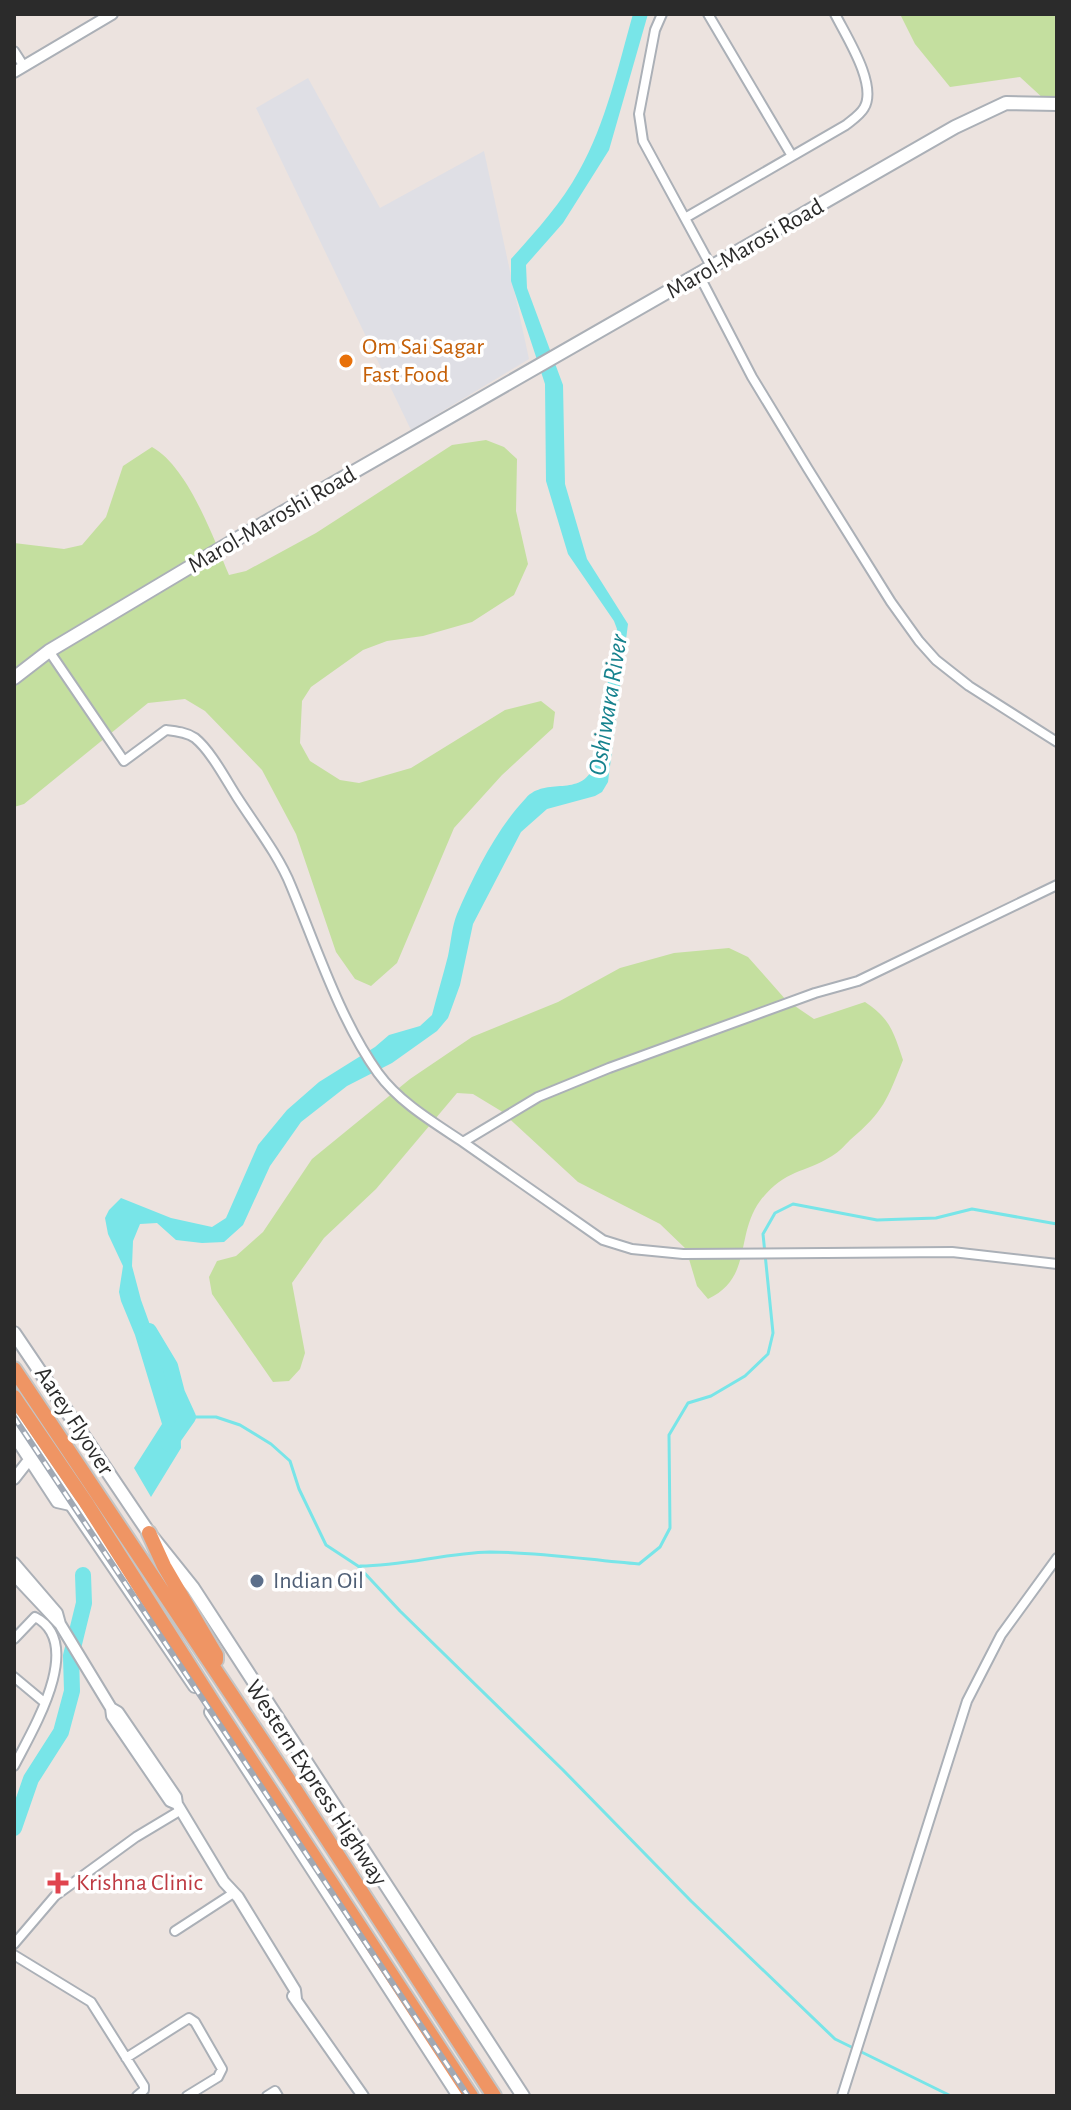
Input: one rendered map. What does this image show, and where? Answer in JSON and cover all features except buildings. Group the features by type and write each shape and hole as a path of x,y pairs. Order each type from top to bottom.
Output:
{"highway":[{"name":"Aarey Flyover","path":"14,1369 86,1502"},
{"name":"Aarey Flyover","path":"14,1397 86,1502"},
{"name":"Western Express Highway","path":"86,1502 250,1760 471,2096"},
{"name":"Western Express Highway","path":"86,1502 217,1673 494,2096"},
{"path":"149,1533 164,1566 216,1655 217,1673"}],"main road":[{"name":"Marol-Marosi Road","path":"534,369 955,127 1006,103 1057,104"},
{"name":"Marol-Maroshi Road","path":"14,678 49,651 240,537 534,369"},
{"path":"14,1333 149,1533 193,1588 523,2096"},
{"path":"14,1420 32,1455 86,1502 78,1517 195,1686 459,2096"}],"street":[{"path":"14,51 19,68 112,14"},
{"path":"662,14 655,30 639,114 643,141 712,268"},
{"path":"708,14 792,156"},
{"path":"685,218 846,125 865,107 869,94 867,81 835,14"},
{"path":"699,275 752,377 891,602 919,641 936,660 969,686 1057,742"},
{"path":"49,651 124,761 166,730 195,738 220,770 291,884 310,935 364,1052 378,1072 415,1109 603,1240 632,1249 670,1253 952,1252 1057,1264"},
{"path":"463,1142 538,1097 815,993 858,981 1057,885"},
{"path":"14,1436 32,1455 14,1479"},
{"path":"842,2096 967,1701 1001,1635 1057,1558"},
{"path":"14,1563 57,1613 63,1629 111,1708 118,1712 149,1755 232,1894 238,1897 255,1931 295,1990 296,1999 360,2095"},
{"path":"14,1575 63,1629"},
{"path":"14,1639 35,1617 54,1634 57,1652 56,1669 44,1702 14,1766"},
{"path":"14,1677 44,1702"},
{"path":"14,1944 55,1896 179,1807"},
{"path":"175,1931 232,1894"},
{"path":"14,1955 91,2002 144,2086 137,2096"},
{"path":"126,2058 189,2018 195,2022 222,2069 218,2077 187,2096"},
{"path":"267,2096 275,2091 278,2096"}],"shaded area":[{"path":"308,78 380,208 484,151 529,359 411,430 256,108"}],"green space":[{"path":"900,14 1057,14 1057,111 1020,77 950,87 915,44"},
{"path":"486,440 504,447 517,459 516,511 528,564 514,595 472,622 423,636 387,641 363,650 311,687 302,701 300,743 310,761 340,780 359,783 411,768 505,710 541,701 555,712 553,728 502,775 454,828 397,963 371,986 355,979 336,952 296,834 262,770 205,711 185,699 148,703 24,804 14,807 14,543 64,549 82,545 106,517 123,466 152,447 177,470 188,486 229,575 246,571 316,533 452,445"},
{"path":"729,948 748,957 786,1000 814,1019 865,1002 890,1027 903,1060 883,1104 861,1130 835,1154 786,1177 760,1201 752,1214 738,1268 722,1290 708,1299 697,1286 686,1249 660,1224 578,1182 501,1111 473,1094 457,1093 376,1189 324,1238 292,1283 305,1353 300,1369 289,1381 273,1382 212,1294 209,1277 217,1261 236,1256 263,1232 312,1159 410,1079 472,1037 558,1002 620,968 674,953"}],"water":[{"path":"633,14 648,14 609,150 563,223 526,265 527,288 563,385 565,484 587,559 628,624 608,782 602,792 595,796 547,809 521,832 473,924 460,985 448,1018 437,1031 392,1063 347,1086 301,1122 270,1166 243,1225 224,1242 202,1243 176,1240 157,1223 140,1224 133,1241 132,1266 180,1408 181,1448 151,1497 134,1468 162,1424 135,1335 121,1301 119,1292 123,1266 108,1234 105,1218 109,1210 121,1198 171,1218 212,1227 226,1218 258,1145 287,1110 319,1082 389,1035 420,1026 432,1015 457,914 487,853 515,810 526,798 543,788 580,782 593,767 617,629 568,554 546,481 545,384 511,281 511,259 556,206 588,153 610,94"}],"waterway":[{"path":"360,1566 490,1552 639,1564 660,1547 670,1528 669,1435 688,1403 711,1396 745,1376 768,1354 773,1333 763,1234 775,1213 793,1204 877,1220 936,1218 972,1209 1057,1224"},
{"name":"Oshiwara River","path":"149,1331 170,1366 188,1417 169,1444"},
{"path":"188,1417 216,1417 240,1425 271,1444 290,1461 299,1489 326,1545 358,1566 691,1901 835,2039 951,2096"},
{"name":"Oshiwara River","path":"14,1828 31,1779 61,1732 72,1691 71,1656 84,1603 83,1575"}],"railway":[{"path":"14,1417 468,2096"}],"place":[{"name":"Om Sai Sagar Fast Food","path":"346,361"},
{"name":"Indian Oil","path":"257,1581"},
{"name":"Krishna Clinic","path":"58,1883"}]}
